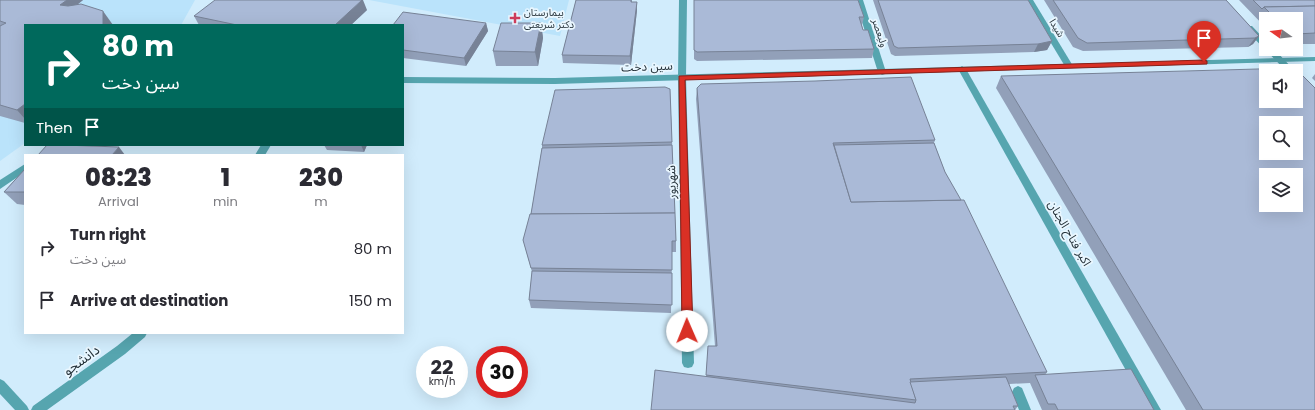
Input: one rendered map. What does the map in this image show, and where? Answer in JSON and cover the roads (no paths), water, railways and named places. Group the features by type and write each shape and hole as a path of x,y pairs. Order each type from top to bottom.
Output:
{"street":[{"name":"شهریور","path":"683,0 682,77 688,363"},
{"name":"ولیعصر","path":"860,0 882,72"},
{"name":"شیدا","path":"1029,0 1069,66"},
{"path":"1245,23 1259,38"},
{"path":"1276,56 1284,64"},
{"name":"سین دخت","path":"404,80 555,81 1315,59"},
{"name":"اکبر فتاح الجنان","path":"962,69 1155,410"},
{"path":"0,185 24,168"},
{"name":"دانشجو","path":"37,410 121,350 140,334"},
{"path":"0,385 23,410"},
{"path":"1018,392 1025,410"}],"place":[{"name":"بیمارستان دکتر شریعتی","path":"515,18"}]}
